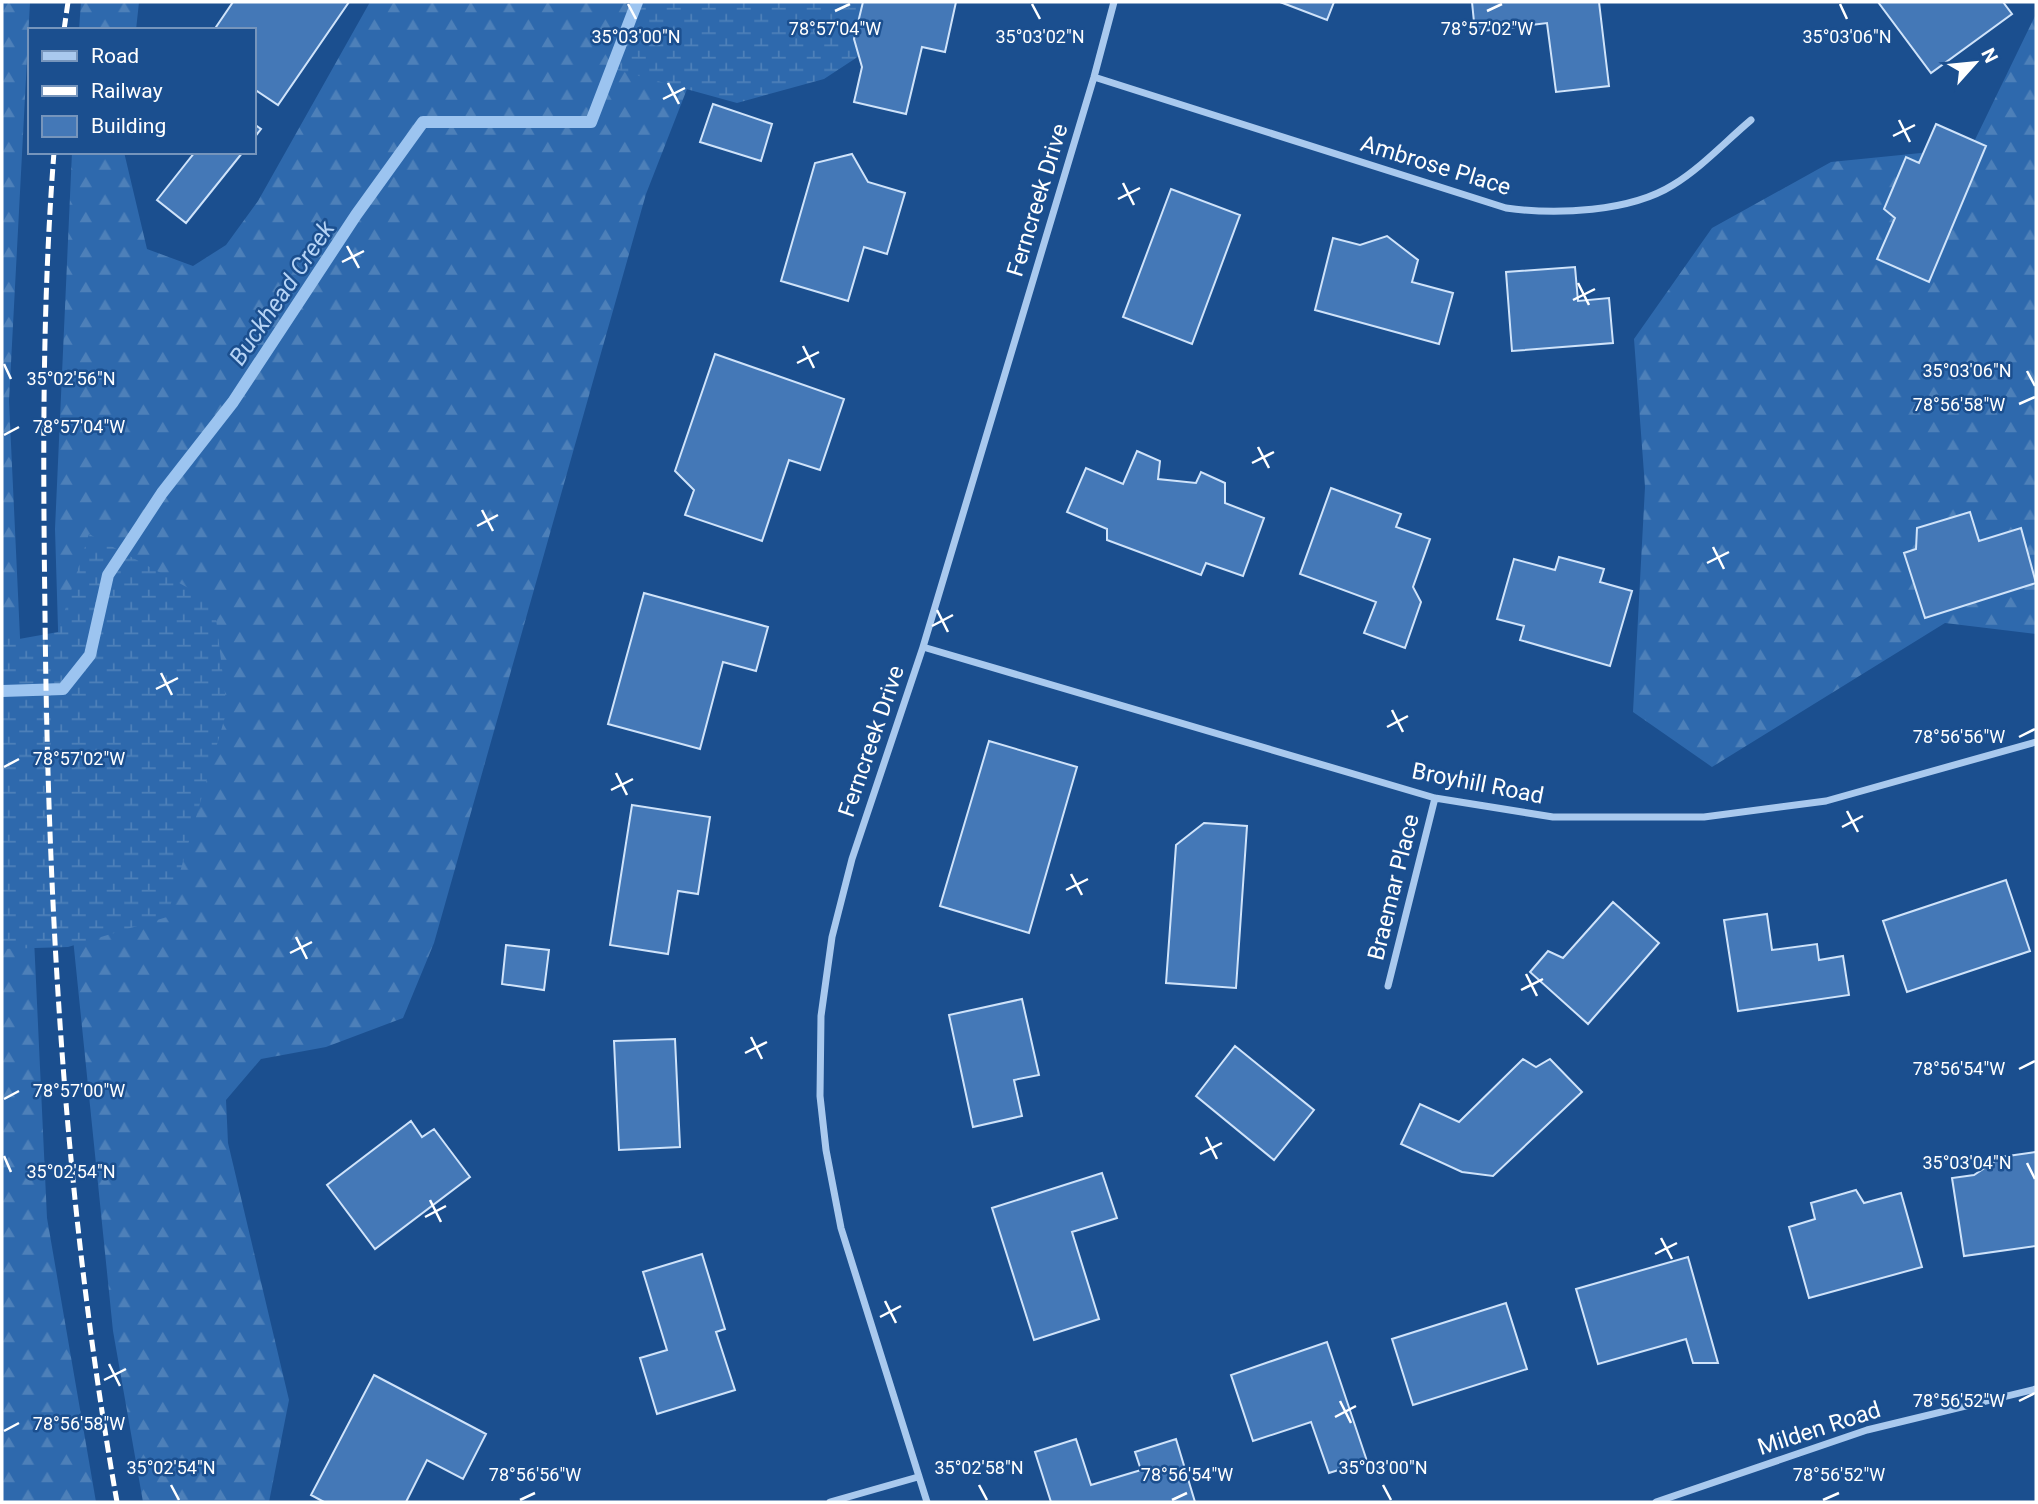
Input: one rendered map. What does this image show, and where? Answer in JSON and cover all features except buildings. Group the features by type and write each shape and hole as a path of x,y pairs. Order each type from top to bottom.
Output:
{"street":[{"name":"Ferncreek Drive","path":"927,1502 841,1228 826,1150 820,1083 821,1016 831,937 852,859 923,647 1094,77 1114,2"},
{"name":"Ambrose Place","path":"1094,77 1506,208 1540,213 1575,213 1642,198 1673,185 1751,120"},
{"name":"Broyhill Road","path":"923,647 1435,798 1553,817 1704,817 1826,801 2036,742"},
{"name":"Braemar Place","path":"1388,986 1435,798"},
{"name":"Milden Road","path":"1656,1502 1867,1430 2036,1389"},
{"path":"830,1502 918,1477"}],"green space":[{"path":"2,2 30,2 9,401 47,1218 96,1502 2,1502"},
{"path":"81,2 139,2 136,28 79,28"},
{"path":"370,2 721,2 646,194 434,943 403,1018 326,1047 261,1059 226,1100 228,1143 289,1400 269,1502 143,1502 113,1331 65,860 55,529 72,154 124,154 147,249 193,266 226,245 258,201"},
{"path":"637,2 928,2 911,22 824,79 737,103 610,68"},
{"path":"2036,14 2036,634 1945,623 1712,767 1633,712 1645,487 1634,339 1712,228 1831,162 1971,148"},
{"path":"89,534 214,602 227,710 167,917 68,947 2,949 2,622 19,639 58,632"}],"waterway":[{"name":"Buckhead Creek","path":"2,691 63,689 90,655 108,575 162,493 233,402 356,215 423,122 591,122 637,2"}],"railway":[{"path":"64,28 68,2"},
{"path":"54,154 45,325 44,499 47,726 55,949 72,1171 84,1282 117,1502"}]}
